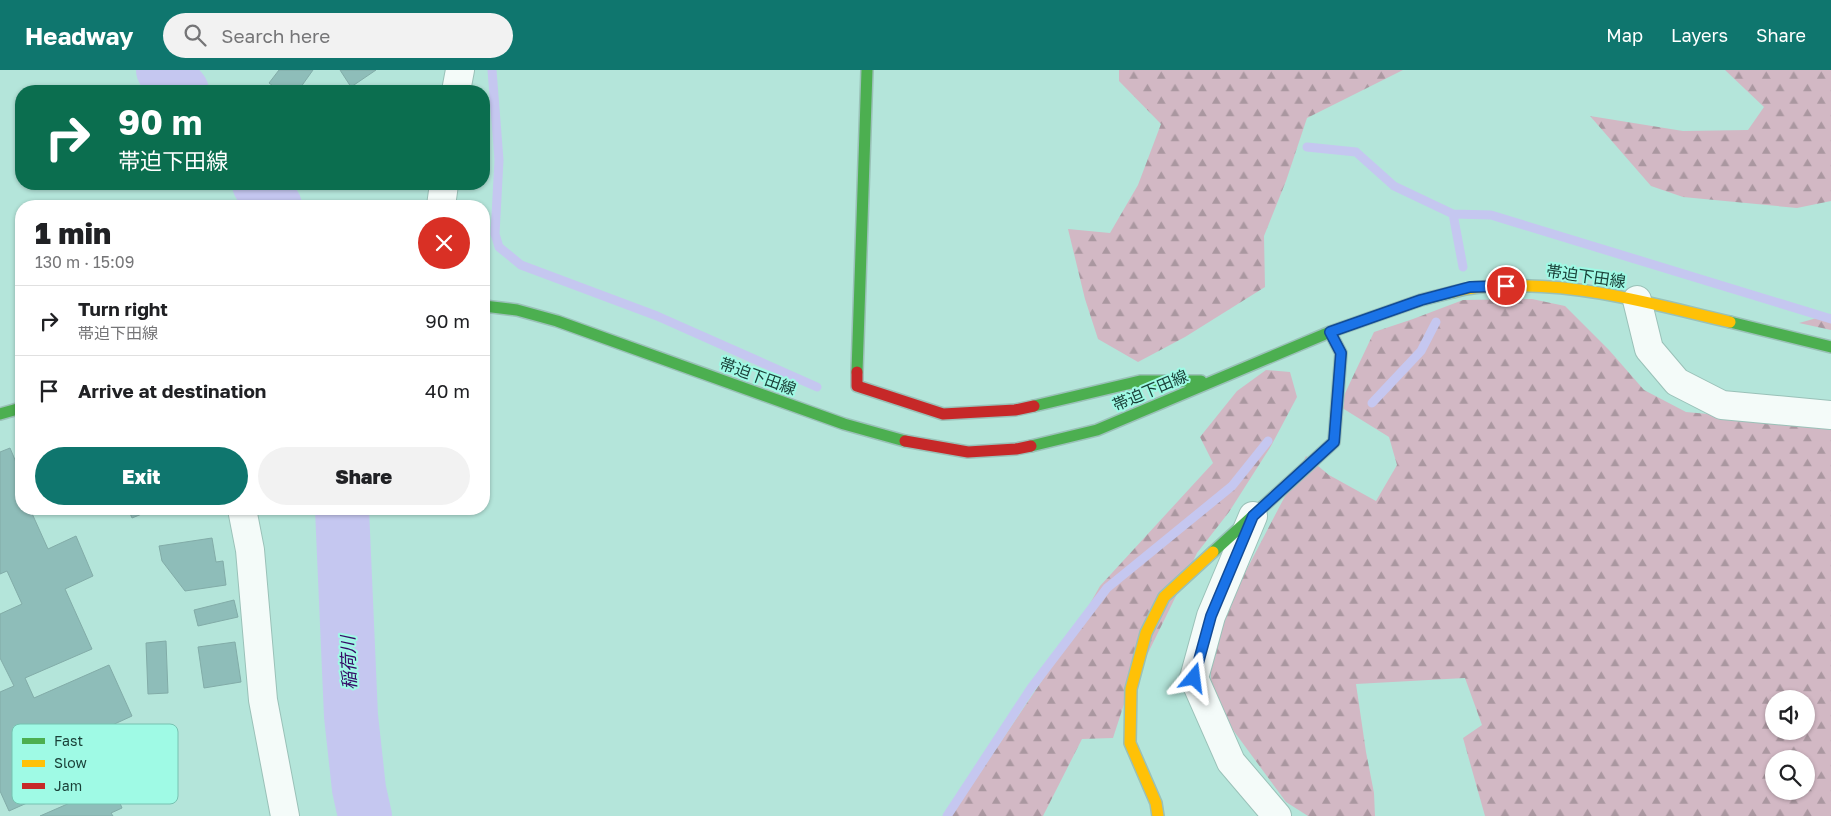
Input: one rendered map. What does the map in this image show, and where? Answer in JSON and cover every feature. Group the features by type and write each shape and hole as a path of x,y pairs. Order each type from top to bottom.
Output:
{"main road":[{"path":"867,70 857,386 943,414 1015,410 1140,381 1212,381"},
{"name":"帯迫下田線","path":"490,307 517,310 557,321 844,424 906,441 968,452 1016,449 1097,430 1330,332 1421,300 1470,287 1524,285 1583,290 1637,300 1831,348"},
{"path":"1158,816 1156,803 1130,743 1131,689 1146,633 1164,597 1334,442 1341,353 1330,332"},
{"path":"0,414 15,410"}],"street":[{"path":"457,85 460,70"},
{"path":"1637,300 1649,349 1676,382 1722,405 1831,415"},
{"path":"243,515 250,550 263,700 285,816"},
{"path":"1253,516 1211,616 1194,678 1232,762 1277,816"}],"green space":[{"path":"1119,70 1403,70 1307,118 1286,181 1264,236 1265,287 1185,337 1138,362 1098,339 1085,299 1068,229 1110,233 1138,185 1161,124 1119,81"},
{"path":"1725,70 1831,70 1831,201 1797,208 1683,197 1651,186 1590,116 1683,131 1748,130 1764,107"},
{"path":"1532,299 1565,306 1609,350 1644,390 1686,412 1831,425 1831,816 1485,816 1463,738 1482,725 1465,678 1356,684 1374,793 1375,816 1308,816 1286,802 1233,730 1211,683 1210,644 1306,456 1329,475 1376,501 1397,465 1389,437 1339,406 1374,332 1463,300"},
{"path":"1831,314 1831,330 1799,323"},
{"path":"1266,370 1290,372 1297,397 1271,446 1229,512 1197,553 1126,698 1113,738 1082,739 1043,816 951,816 1070,639 1100,586 1213,463 1200,437 1237,391"}],"building":[{"path":"279,70 313,70 302,85 272,85 269,83"},
{"path":"340,70 376,70 354,85 350,85"},
{"path":"10,448 15,460 15,515 33,515 48,549 76,536 93,576 65,589 92,649 25,678 34,698 109,665 132,716 115,724 12,724 12,804 25,804 9,811 0,791 0,692 14,686 0,658 0,614 22,604 7,571 0,574 0,452"},
{"path":"212,538 216,562 223,561 226,585 185,591 162,561 159,546"},
{"path":"234,600 238,617 198,626 194,610"},
{"path":"166,641 168,693 148,694 146,643"},
{"path":"235,642 241,682 204,688 198,647"},
{"path":"67,804 120,804 122,808 111,813 113,816 40,816"}],"waterway":[{"name":"稲荷川","path":"163,70 177,85"},
{"path":"492,70 499,160 495,234 499,247 521,265 657,316 817,387"},
{"path":"1307,147 1356,152 1394,186 1453,214 1463,267"},
{"name":"稲荷川","path":"263,190 271,200"},
{"path":"1453,214 1491,215 1831,319"},
{"path":"1372,403 1421,351 1436,322"},
{"path":"947,816 1031,688 1107,588 1232,486 1268,441"},
{"name":"稲荷川","path":"342,515 351,716 359,789 365,816"}],"traffic: fast":[{"path":"857,372 867,70"},
{"path":"1031,446 1097,430 1330,332 1421,300 1453,292"},
{"path":"490,307 517,310 557,321 844,424 905,441"},
{"path":"1730,322 1831,347"},
{"path":"1213,552 1334,442 1341,353 1330,332"},
{"path":"1034,406 1140,381 1201,381"},
{"path":"0,414 15,410"}],"traffic: slow":[{"path":"1453,292 1492,286 1562,288 1619,296 1730,322"},
{"path":"1158,816 1156,803 1130,743 1131,689 1146,633 1164,597 1213,552"}],"traffic: jam":[{"path":"857,372 857,386 943,414 1015,410 1034,406"},
{"path":"905,441 968,452 1016,449 1031,446"}],"route":[{"path":"1194,678 1211,616 1253,516 1334,442 1341,353 1330,332 1421,300 1470,287 1506,286"}]}
